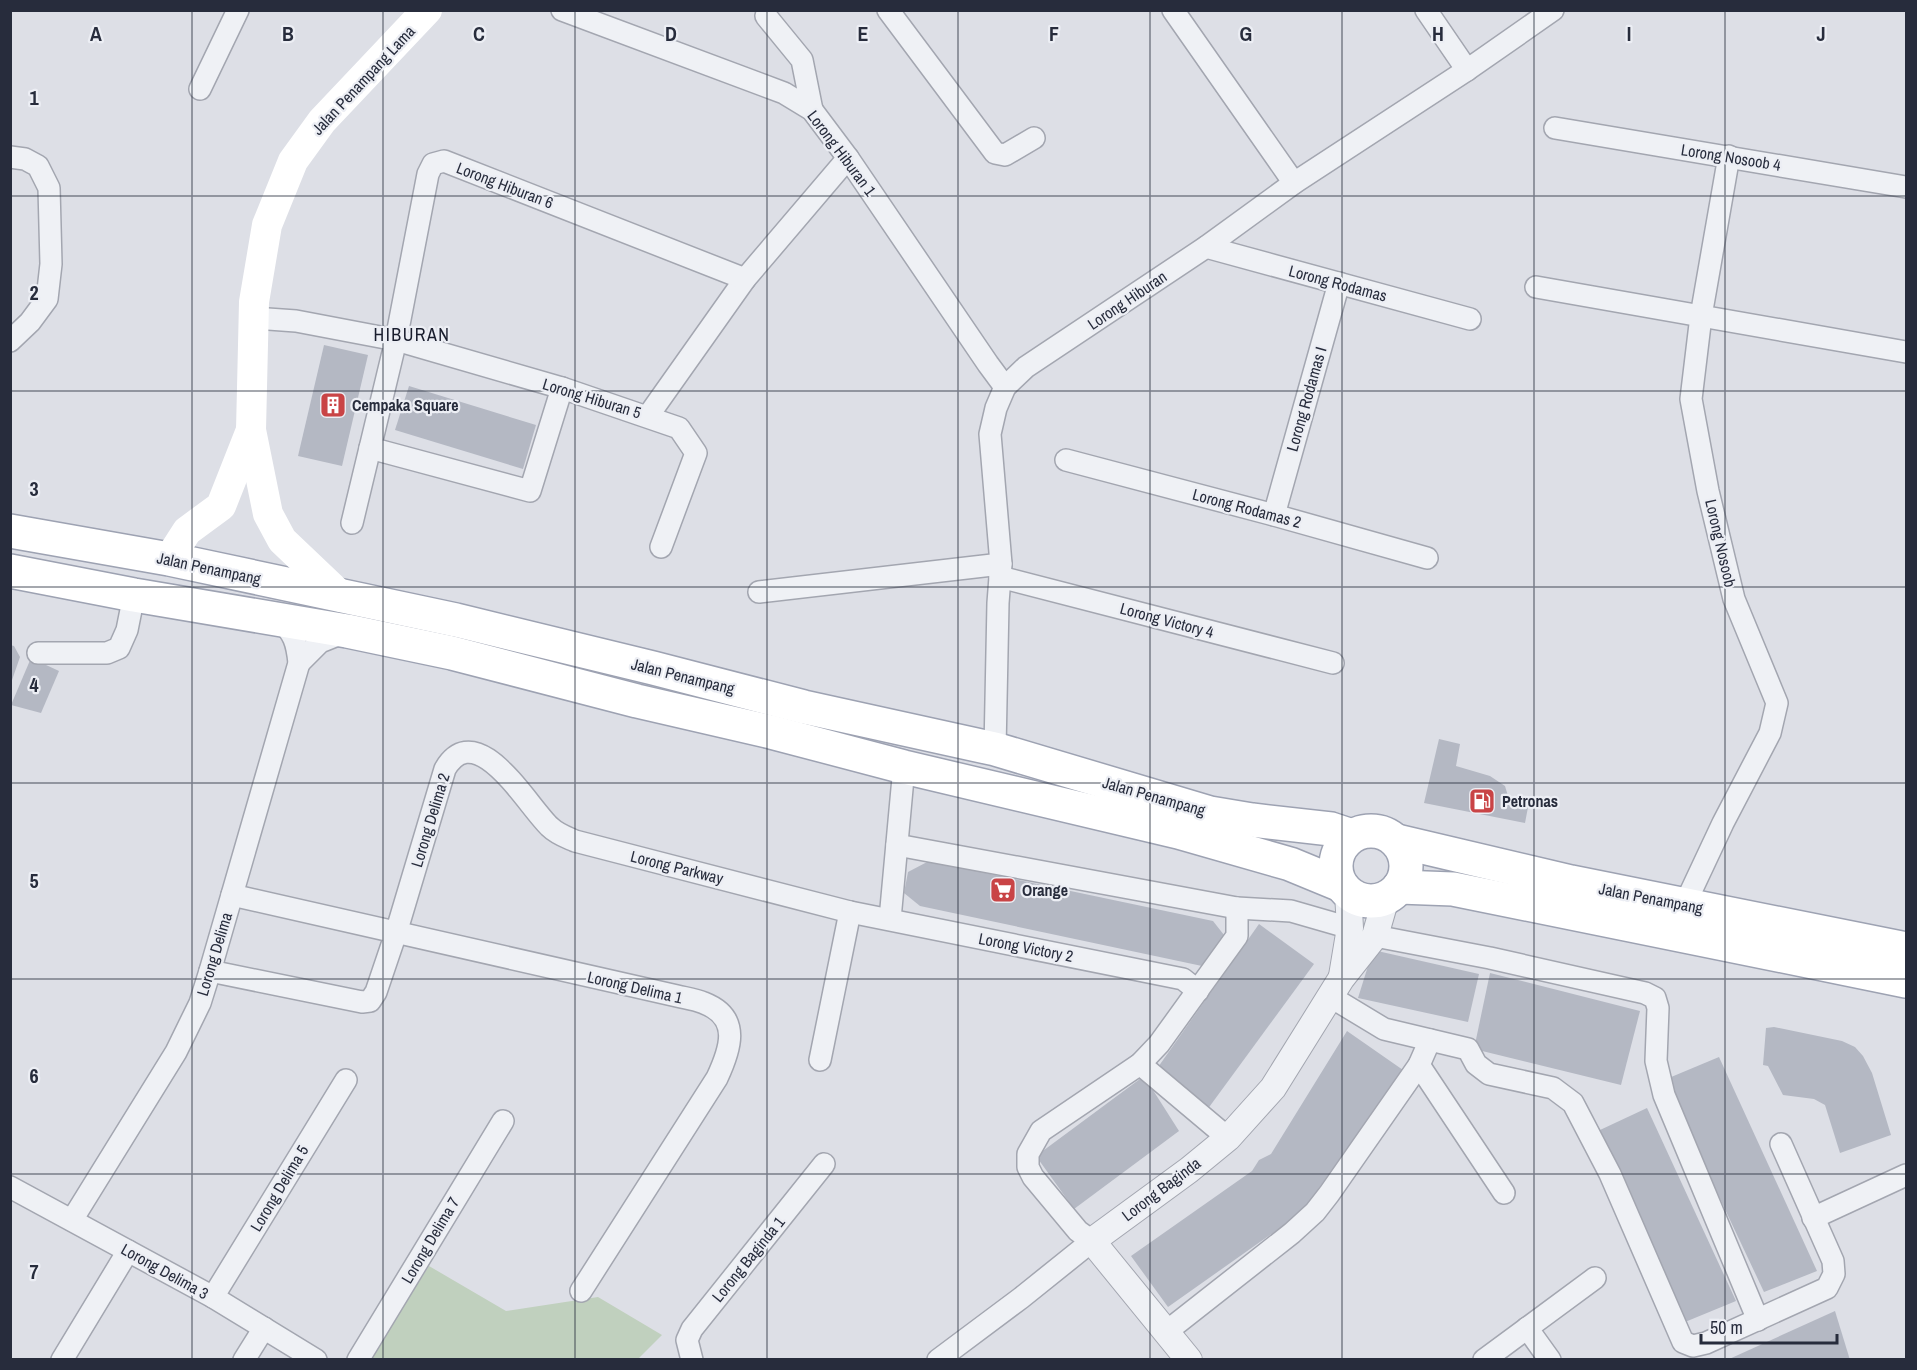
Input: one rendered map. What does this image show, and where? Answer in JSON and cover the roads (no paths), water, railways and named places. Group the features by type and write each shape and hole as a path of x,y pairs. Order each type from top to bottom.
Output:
{"main road":[{"name":"Jalan Penampang Lama","path":"342,597 282,540 268,514 251,430 254,302 267,225 293,161 322,121 427,10"},
{"name":"Jalan Penampang Lama","path":"221,506 251,430"},
{"path":"181,603 170,583 169,559 187,531 221,506 245,503 268,514"},
{"name":"Jalan Penampang","path":"10,531 169,559 456,620 804,707 995,749 1210,813 1331,829 1352,836"},
{"name":"Jalan Penampang","path":"10,571 134,595 347,631 452,653 904,767 1225,844 1290,864 1345,889"},
{"path":"760,695 758,708 760,716 771,732"},
{"path":"1367,830 1383,832 1397,841 1405,855 1406,872 1393,892 1373,901 1360,899 1345,889 1336,872 1336,858 1342,845 1352,836 1367,830"},
{"name":"Jalan Penampang","path":"1397,841 1571,882 1906,949"},
{"name":"Jalan Penampang","path":"1393,892 1453,889 1906,981"}],"street":[{"path":"200,89 238,10"},
{"name":"Lorong Hiburan 1","path":"562,10 784,93 812,110 848,158 1005,387"},
{"path":"888,10 995,153 1005,155 1034,138"},
{"path":"1173,10 1294,183"},
{"path":"1426,10 1467,70"},
{"name":"Lorong Hiburan","path":"995,749 998,603 1001,570 990,434 996,408 1005,387 1026,367 1206,247 1294,183 1467,70 1553,10"},
{"path":"766,16 802,60 812,110"},
{"name":"Lorong Nosoob 4","path":"1555,128 1906,187"},
{"name":"Lorong Nosoob","path":"1685,904 1723,823 1770,733 1777,703 1734,599 1708,491 1691,399 1701,316 1729,156"},
{"path":"10,157 26,159 38,166 49,188 51,264 47,299 30,322 10,341"},
{"name":"Lorong Hiburan 5","path":"253,318 296,321 396,340 562,388 648,416 746,279 848,158"},
{"name":"Lorong Hiburan 6","path":"352,523 396,340 428,174 433,164 444,161 746,279"},
{"name":"Lorong Rodamas","path":"1206,247 1470,320"},
{"name":"Lorong Rodamas I","path":"1274,515 1339,283"},
{"path":"1536,287 1906,352"},
{"path":"370,448 530,491 562,388"},
{"path":"648,416 679,428 696,453 661,547"},
{"name":"Lorong Rodamas 2","path":"1066,460 1427,558"},
{"path":"759,592 1001,570"},
{"name":"Lorong Victory 4","path":"1001,570 1334,663"},
{"path":"38,653 107,653 119,648 126,630 134,595"},
{"name":"Lorong Delima","path":"72,1220 176,1052 200,1003 299,663 297,644 279,619"},
{"name":"Lorong Delima","path":"299,663 320,642 347,631"},
{"name":"Lorong Delima 2","path":"396,933 441,779 450,760 460,753 474,752 493,763 512,780 522,793"},
{"path":"890,920 904,767"},
{"name":"Lorong Parkway","path":"522,793 552,828 575,841 850,912"},
{"path":"897,845 1237,908 1291,911 1350,928"},
{"name":"Lorong Baginda","path":"1336,988 1350,928 1345,889"},
{"name":"Lorong Baginda","path":"938,1359 1021,1298 1092,1240 1189,1170 1228,1138 1273,1088 1336,988 1375,936 1393,892"},
{"name":"Lorong Delima 1","path":"232,895 705,1003 719,1011 727,1020 730,1031 727,1056 717,1078 581,1291"},
{"path":"1189,1359 1092,1240 1078,1231 1034,1178 1028,1167 1028,1154 1041,1131 1140,1064 1159,1044 1237,936 1237,908"},
{"path":"820,1060 850,912"},
{"name":"Lorong Victory 2","path":"850,912 1183,979 1198,991"},
{"path":"210,971 362,1002 370,1001 376,992 396,933"},
{"path":"1375,936 1490,958 1645,993 1655,999 1658,1008 1656,1061 1664,1095 1758,1320"},
{"path":"1336,988 1384,1029 1468,1049 1476,1065 1489,1074 1553,1088 1573,1103 1610,1174 1683,1342 1693,1346 1706,1343 1827,1288 1834,1274 1833,1261 1781,1144"},
{"path":"1166,1332 1292,1233 1315,1212 1419,1065 1430,1040"},
{"path":"1140,1064 1228,1138"},
{"path":"1419,1065 1504,1193"},
{"name":"Lorong Delima 5","path":"213,1297 346,1080"},
{"name":"Lorong Delima 7","path":"358,1359 503,1121"},
{"name":"Lorong Baginda 1","path":"692,1359 687,1340 692,1329 824,1164"},
{"path":"1813,1218 1906,1175"},
{"name":"Lorong Delima 3","path":"10,1187 213,1297 316,1359"},
{"path":"62,1359 128,1251"},
{"path":"1484,1359 1595,1278"},
{"path":"244,1359 264,1328"},
{"path":"1527,1328 1550,1359"}],"place":[{"name":"Cempaka Square","path":"333,405"},
{"name":"Petronas","path":"1482,801"},
{"name":"Orange","path":"1003,890"}],"district":[{"name":"HIBURAN","path":"412,334"}]}
